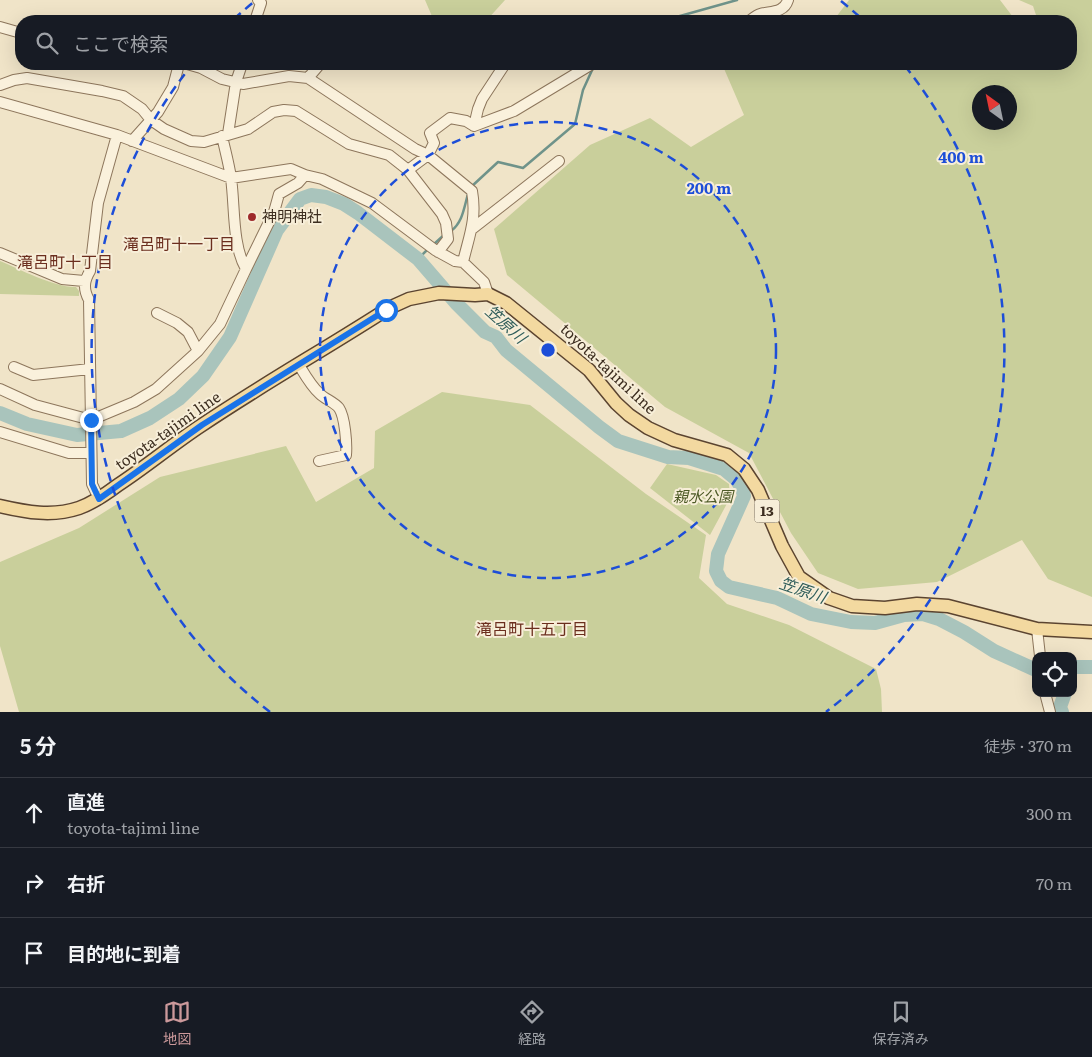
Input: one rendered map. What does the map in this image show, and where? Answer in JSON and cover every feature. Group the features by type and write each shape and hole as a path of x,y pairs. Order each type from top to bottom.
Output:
{"main road":[{"name":"toyota-tajimi line","path":"0,506 27,512 60,513 82,507 99,499 202,425 389,308 424,295 439,293 482,295 506,303 562,346 589,370 622,409 648,428 674,440 727,455 744,469 758,490 782,546 799,577 829,598 852,606 885,608 917,604 948,606 1037,629 1092,632"}],"street":[{"path":"257,15 261,3 258,0"},
{"path":"757,15 777,11 784,7 788,0"},
{"path":"0,27 15,31"},
{"path":"132,141 158,112 173,87 177,70"},
{"path":"205,70 222,79 243,84 290,76 308,78 428,155 469,188 475,207 472,229 463,262"},
{"path":"240,70 226,135 236,231 241,261 246,269"},
{"path":"308,78 315,70"},
{"path":"474,126 482,99 501,70"},
{"path":"474,126 514,112 582,70"},
{"path":"0,85 27,78 102,90 123,96 142,109 151,120 164,130 191,141 204,142 248,129 273,112 284,110 296,111 349,144 389,155 408,170 442,214 446,223 447,234 434,249"},
{"path":"0,102 117,135 231,178 291,169 322,179 372,203 434,249 456,261 463,262 484,282 482,295"},
{"path":"408,170 428,155 434,143 430,133 450,118 466,121 474,126"},
{"path":"99,499 92,484 89,300 86,295 84,281 90,271 98,203 117,135"},
{"path":"472,229 559,161"},
{"path":"0,389 35,405 91,420 134,402 156,389 198,351 223,319 274,212 279,194 298,183 305,175"},
{"path":"0,253 62,279 84,281"},
{"path":"157,313 177,323 188,332 198,351"},
{"path":"299,365 310,383 320,394 338,408 345,431 346,455 320,461"},
{"path":"14,367 33,375 90,369"},
{"path":"0,432 69,453 91,454"},
{"path":"1037,629 1040,652"},
{"path":"1046,697 1050,712"}],"green space":[{"path":"425,0 505,0 491,15 431,15"},
{"path":"849,0 1000,0 1011,15 838,15"},
{"path":"1019,0 1092,0 1092,597 1048,579 1022,540 937,582 858,589 818,573 791,533 749,453 665,407 507,275 494,229 590,145 650,118 691,147 744,115 725,70 1077,70 1077,15 1036,15 1033,6"},
{"path":"0,261 48,281 76,287 79,291 79,296 0,294"},
{"path":"442,392 530,405 646,494 706,535 699,578 727,604 789,625 876,669 881,689 882,712 19,712 0,646 0,562 79,528 160,477 286,446 316,502 374,468 375,431"},
{"name":"親水公園","path":"667,464 716,475 729,484 730,498 710,535 650,488"}],"waterway":[{"path":"684,15 737,0"},
{"path":"471,187 498,162 523,168 575,124 583,90 592,70"},
{"path":"451,231 461,219 468,194"},
{"name":"笠原川","path":"0,413 27,424 77,435 121,431 150,418 179,399 203,376 230,337 277,230 300,199 311,195 326,197 344,204 358,213 418,259 456,303 485,332 496,337 506,350 618,441 668,457 689,458 724,469 736,479 742,488 744,496 718,554 716,571 721,581 729,587 777,598 811,614 851,622 875,623 904,615 923,614 939,619 994,651 1032,668"},
{"path":"433,245 444,235"},
{"path":"418,259 429,248"},
{"name":"笠原川","path":"1077,667 1092,667"},
{"path":"1062,712 1060,707 1064,697"}],"place":[{"name":"神明神社","path":"252,217"}],"district":[{"name":"滝呂町十一丁目","path":"179,244"},
{"name":"滝呂町十丁目","path":"65,262"},
{"name":"滝呂町十五丁目","path":"532,629"}],"route":[{"path":"91,420 92,484 99,499 202,425 386,310"}]}
